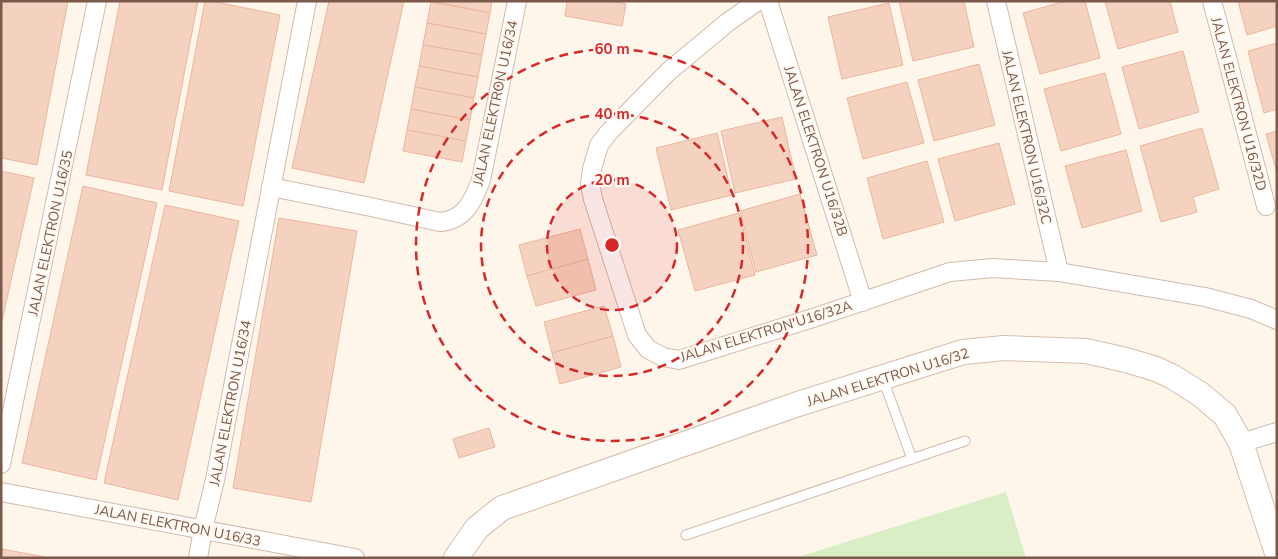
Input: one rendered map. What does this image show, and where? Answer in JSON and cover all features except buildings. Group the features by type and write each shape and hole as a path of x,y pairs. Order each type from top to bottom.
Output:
{"street":[{"name":"JALAN ELEKTRON U16/35","path":"1,464 97,1"},
{"name":"JALAN ELEKTRON U16/34","path":"198,558 215,480 307,1"},
{"name":"JALAN ELEKTRON U16/34","path":"271,187 440,222 448,222 457,218 475,196 481,180 517,1"},
{"name":"JALAN ELEKTRON U16/32A","path":"758,1 728,22 669,71 609,132 599,145 590,184 593,199 637,335 648,349 663,357 680,360 863,302 950,272 994,268 1059,272 1205,297 1251,309 1277,320"},
{"name":"JALAN ELEKTRON U16/32B","path":"768,1 863,302"},
{"name":"JALAN ELEKTRON U16/32C","path":"996,1 1059,272"},
{"name":"JALAN ELEKTRON U16/32D","path":"1212,1 1266,206"},
{"name":"JALAN ELEKTRON U16/32","path":"456,558 477,528 502,508 882,376 963,352 1004,348 1086,351 1126,360 1156,369 1200,394 1225,415 1241,444 1277,554"},
{"path":"1241,444 1277,432"},
{"name":"JALAN ELEKTRON U16/33","path":"1,492 355,558"}],"lane":[{"path":"882,376 912,459"},
{"path":"686,535 965,441"}],"green space":[{"path":"1006,492 1026,558 795,558"}]}
